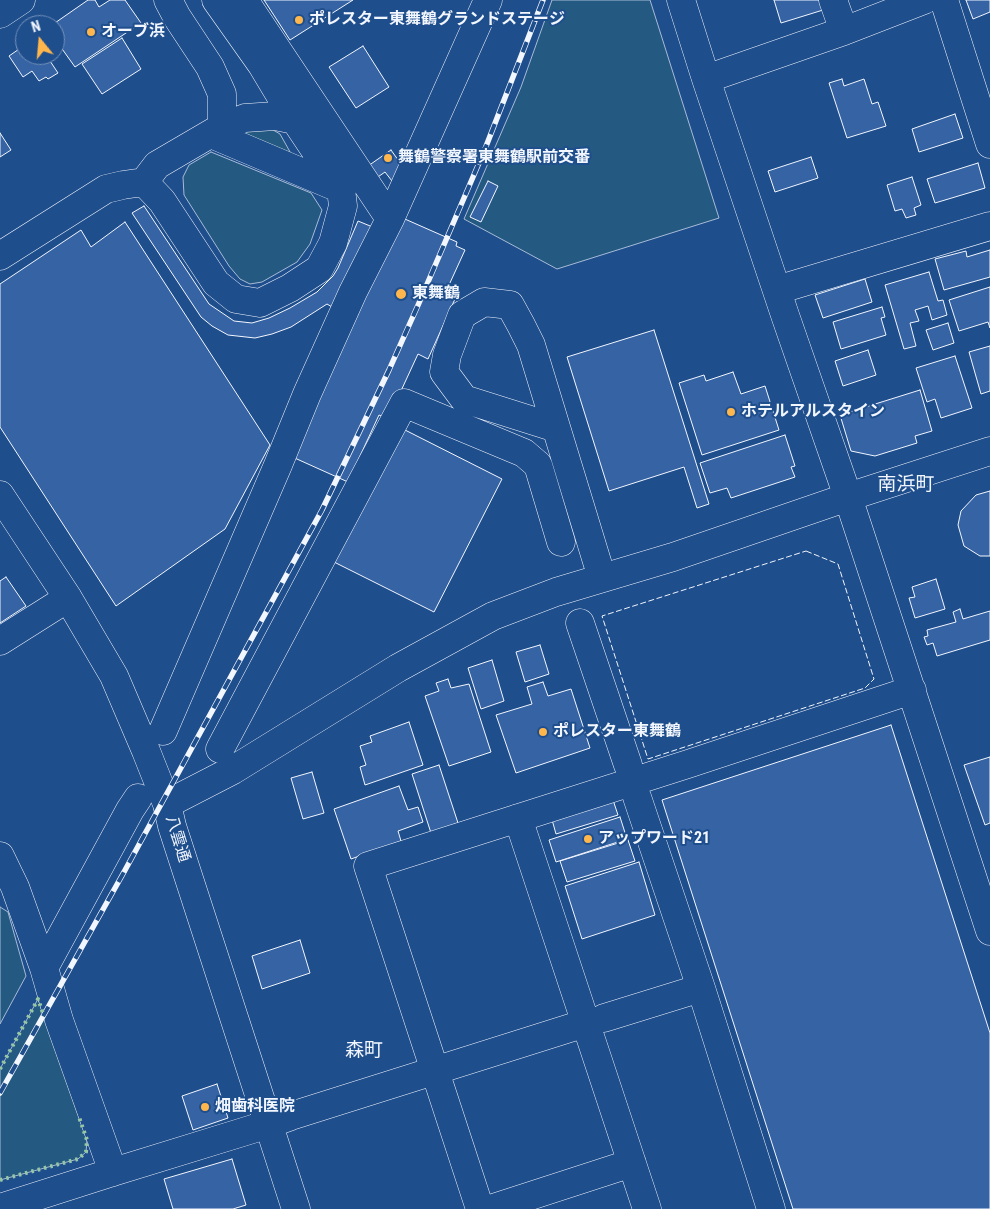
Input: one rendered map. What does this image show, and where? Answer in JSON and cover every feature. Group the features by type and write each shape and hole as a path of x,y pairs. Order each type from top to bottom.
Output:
{"street":[{"path":"0,14 21,0"},
{"path":"168,0 210,67 222,94 216,131"},
{"path":"144,182 162,201 216,283 236,299 260,303 290,288 319,269 333,243 343,206 341,189 295,120 262,65 216,0"},
{"path":"244,0 390,219"},
{"path":"163,731 307,394 353,292 390,219 488,0"},
{"path":"681,0 912,690 982,881 990,931"},
{"path":"833,0 844,31"},
{"path":"706,79 844,31 924,0"},
{"path":"944,0 990,144"},
{"path":"0,256 106,189 144,182 157,166 216,131 245,118 275,116 295,120"},
{"path":"216,131 341,189"},
{"path":"777,290 990,226"},
{"path":"556,428 464,399 444,372 447,355 462,315 484,302 510,305 522,325 531,345 602,578"},
{"path":"220,749 404,403 524,453 538,465 562,542"},
{"path":"167,804 233,770 398,668 493,616 556,592 673,557 990,451"},
{"name":"八雲通","path":"0,495 68,598 114,676 146,751 167,804 296,1209"},
{"path":"0,641 68,598"},
{"path":"580,623 701,988 771,1209"},
{"path":"480,1209 368,866 912,690"},
{"path":"44,968 138,798"},
{"path":"518,818 595,1021 632,1163 647,1209"},
{"path":"0,856 7,889 44,968 59,1020 113,1172"},
{"path":"0,1208 701,988"},
{"path":"490,1209 632,1163"}],"shaded area":[{"path":"552,0 650,0 719,218 557,269 464,219 521,87"},
{"path":"257,127 268,127 280,134 294,159 238,134"},
{"path":"211,152 311,193 322,210 310,244 297,262 262,282 250,284 240,279 229,266 184,195 183,177 189,165"},
{"path":"0,907 8,912 26,976 0,1024"},
{"path":"38,999 87,1140 86,1152 78,1159 0,1180 0,1069"}],"building":[{"name":"オーブ浜","path":"88,0 95,0 99,7 110,0 125,0 141,23 75,67 65,53 65,16"},
{"name":"ポレスター東舞鶴グランドステージ","path":"264,0 353,0 290,40"},
{"path":"774,0 820,0 823,10 781,23"},
{"path":"966,0 990,0 990,12 973,19"},
{"path":"122,38 141,69 102,94 82,64"},
{"path":"363,46 389,87 356,108 329,67"},
{"path":"15,52 15,65 9,56"},
{"path":"15,65 53,65 58,73 48,79 46,77 39,81 32,71 23,77"},
{"path":"842,79 844,86 864,79 872,104 878,102 886,126 847,138 829,83"},
{"path":"955,114 963,138 919,152 912,129"},
{"path":"0,133 11,150 0,157"},
{"name":"舞鶴警察署東舞鶴駅前交番","path":"391,150 406,171 392,181 385,172 375,179 368,166"},
{"path":"811,157 818,178 775,192 768,171"},
{"path":"978,163 985,188 935,203 927,179"},
{"path":"912,177 921,205 914,208 916,215 906,218 902,209 895,211 887,185"},
{"path":"488,181 498,186 481,222 470,217"},
{"path":"144,206 209,304 234,321 252,323 269,318 290,308 317,292 333,276 338,268 358,221 375,228 337,310 327,304 291,327 255,338 228,335 201,317 132,213"},
{"name":"東舞鶴","path":"398,216 457,242 456,246 465,250 449,285 459,290 428,359 418,354 388,419 379,415 348,482 288,455"},
{"path":"125,222 270,445 225,529 116,606 0,427 0,284 81,230 91,247"},
{"path":"990,250 990,277 944,290 935,259 966,251 967,257"},
{"path":"929,272 938,301 943,300 947,315 932,320 928,306 915,310 919,321 910,323 916,346 904,349 885,285"},
{"path":"865,279 872,302 823,318 815,295"},
{"path":"990,287 990,328 988,322 959,331 949,300"},
{"path":"882,307 885,317 881,318 886,335 841,349 833,322"},
{"path":"948,323 954,343 933,350 926,330"},
{"path":"654,330 709,504 697,508 684,467 609,491 567,357"},
{"path":"990,346 990,391 981,394 969,352"},
{"path":"868,350 876,375 843,386 835,361"},
{"path":"955,356 972,408 941,418 935,399 927,402 916,368"},
{"name":"ホテルアルスタイン","path":"733,372 741,394 765,386 779,430 702,455 679,383 704,375 706,381"},
{"path":"920,390 932,431 915,436 917,443 875,456 851,451 840,415"},
{"path":"403,429 502,479 434,612 334,562"},
{"path":"785,435 795,466 791,467 795,477 731,498 727,488 710,493 700,463"},
{"path":"990,491 990,556 980,556 964,546 958,525 961,511 976,495"},
{"path":"6,577 26,606 0,623 0,581"},
{"path":"936,579 945,609 915,618 909,598 915,597 912,587"},
{"path":"960,609 963,619 990,611 990,640 937,656 933,643 927,645 924,637 928,636 927,630 956,622 953,612"},
{"path":"540,645 549,674 525,682 516,652"},
{"path":"492,660 504,701 481,709 468,668"},
{"path":"448,679 451,688 469,684 491,752 449,766 425,696 439,691 436,683"},
{"name":"ポレスター東舞鶴","path":"543,682 548,696 571,689 590,748 516,773 496,715 532,704 527,687"},
{"path":"409,722 423,765 365,785 360,767 366,765 360,746 372,742 370,736"},
{"path":"891,725 990,1033 990,1209 793,1209 662,800"},
{"path":"990,757 990,823 985,825 964,765"},
{"path":"439,765 458,823 431,833 412,774"},
{"path":"312,772 324,813 303,819 291,778"},
{"path":"399,786 408,810 418,807 423,822 398,831 401,841 351,859 334,809"},
{"path":"612,797 618,815 556,834 551,816"},
{"name":"アップワード21","path":"620,817 627,839 556,862 549,840"},
{"path":"628,840 635,861 567,882 560,861"},
{"path":"639,862 655,915 582,939 565,886"},
{"path":"300,940 310,973 262,989 252,956"},
{"name":"畑歯科医院","path":"217,1084 228,1118 193,1130 182,1096"},
{"path":"232,1159 246,1205 233,1209 173,1209 164,1179"}],"railway":[{"path":"0,1093 124,872 322,510 419,303 485,149 543,0"}],"hedge":[{"path":"0,1069 38,999 44,1016"},
{"path":"0,1180 78,1159 86,1152 87,1140 79,1117"}],"fence":[{"path":"806,551 838,564 874,679 865,688 648,759 602,616 806,551"}],"place":[{"name":"ポレスター東舞鶴グランドステージ","path":"299,20"},
{"name":"オーブ浜","path":"91,32"},
{"name":"舞鶴警察署東舞鶴駅前交番","path":"388,158"},
{"name":"東舞鶴","path":"401,294"},
{"name":"ホテルアルスタイン","path":"731,412"},
{"name":"ポレスター東舞鶴","path":"543,732"},
{"name":"アップワード21","path":"588,839"},
{"name":"畑歯科医院","path":"205,1107"}],"district":[{"name":"南浜町","path":"906,485"},
{"name":"森町","path":"364,1051"}]}
